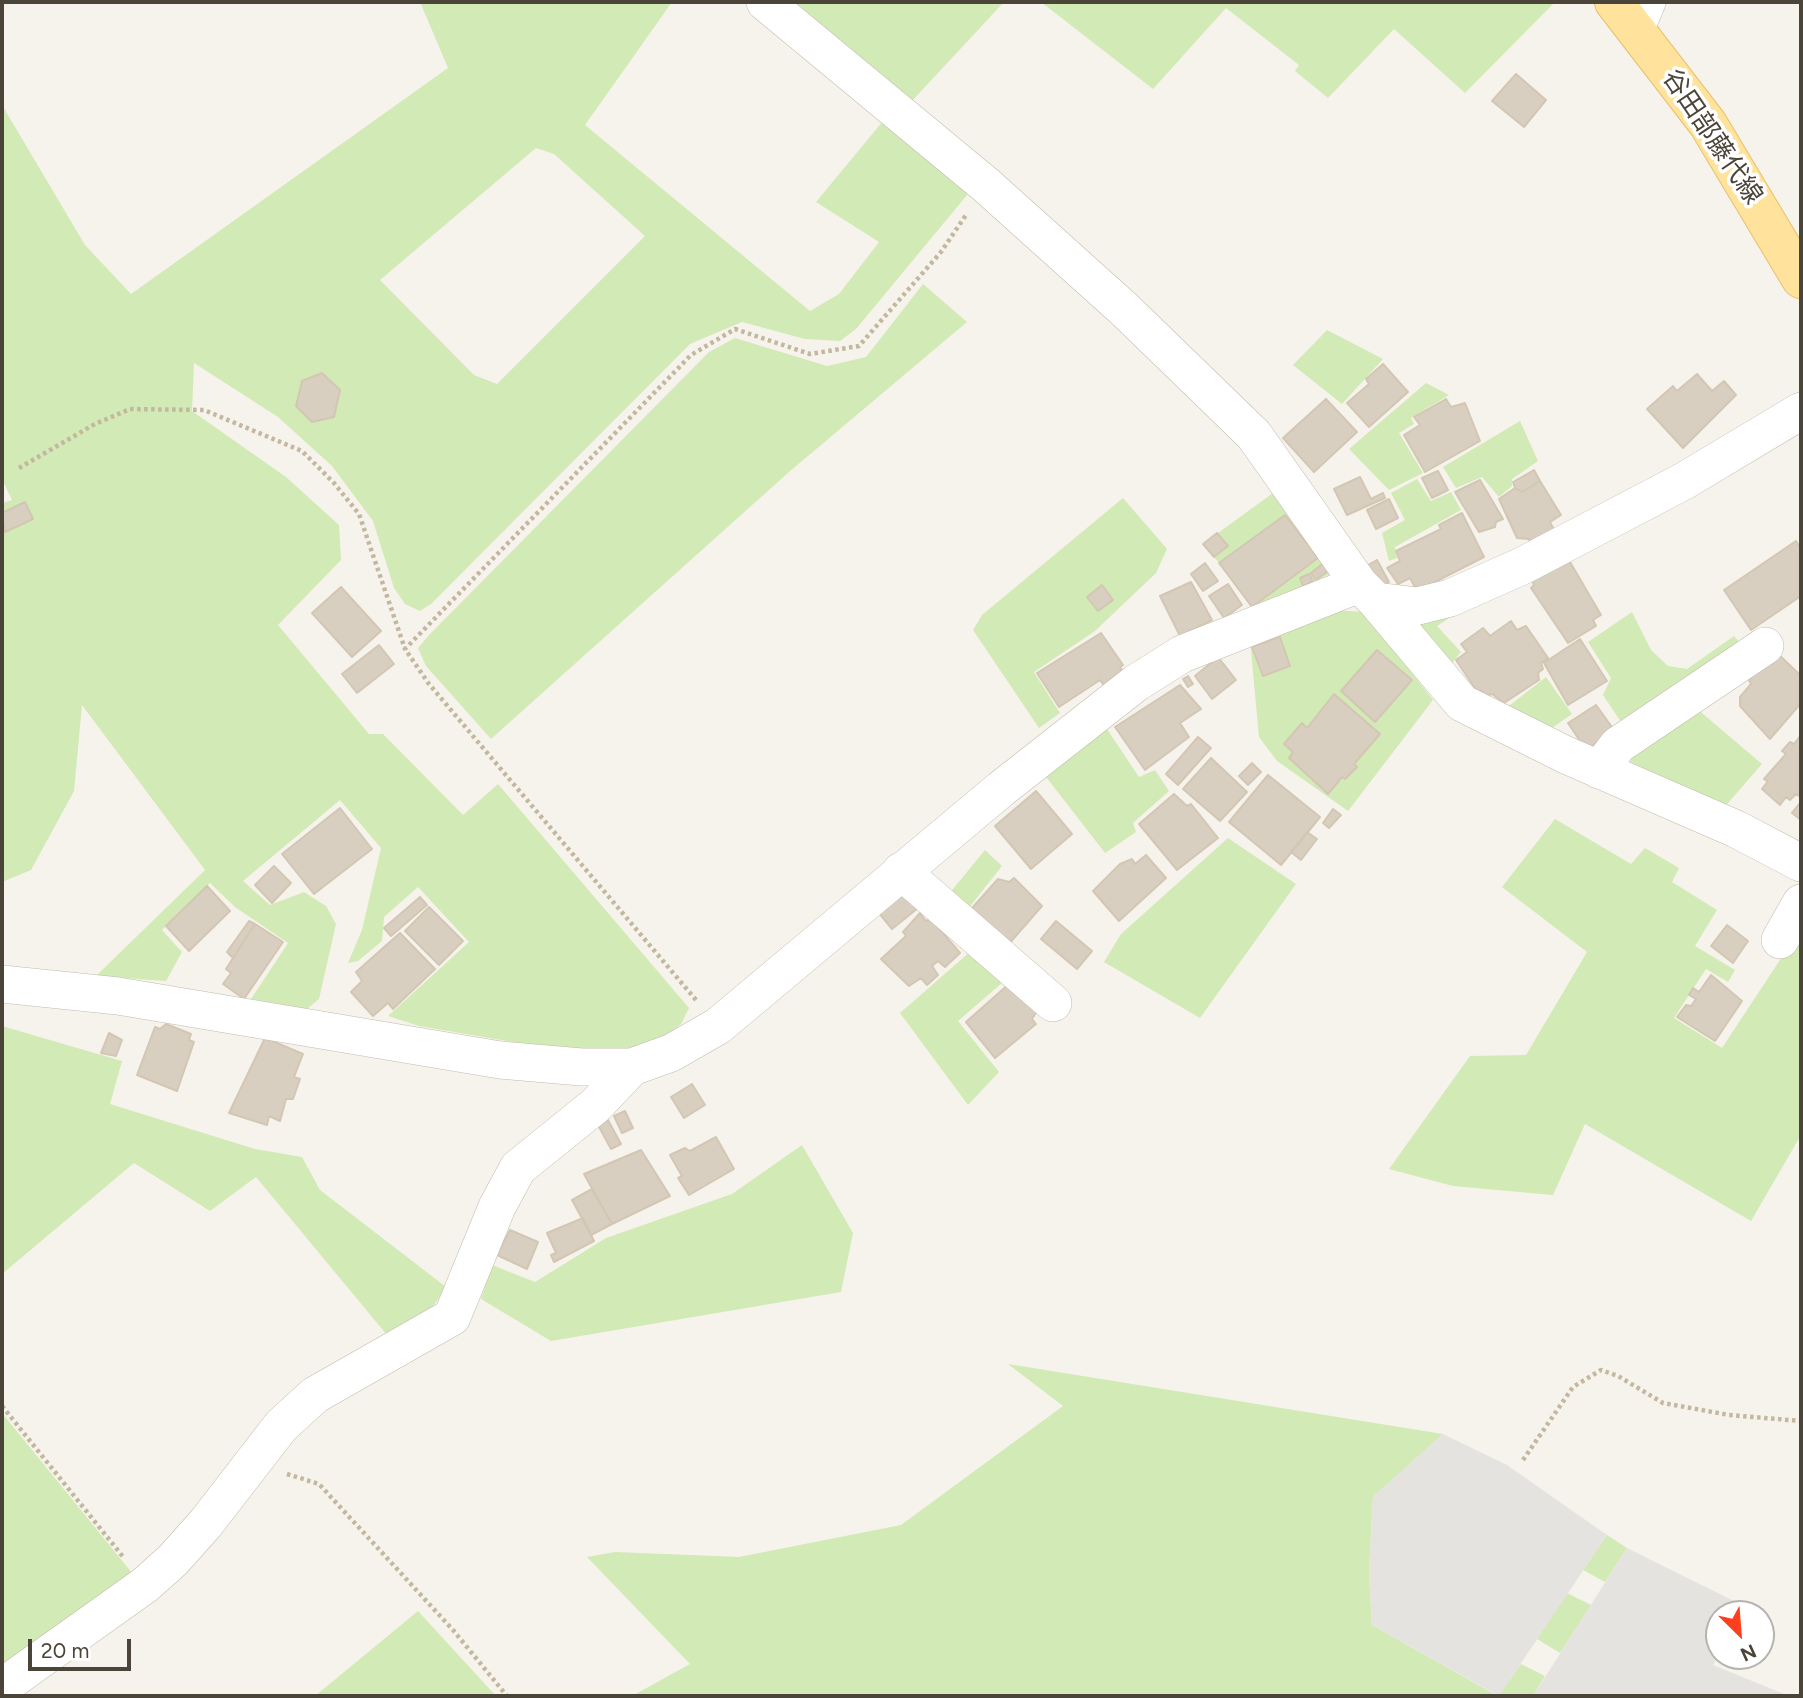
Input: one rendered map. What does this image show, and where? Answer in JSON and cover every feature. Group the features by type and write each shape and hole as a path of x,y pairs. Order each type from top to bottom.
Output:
{"main road":[{"name":"谷田部藤代線","path":"1633,11 1708,124 1801,279"}],"street":[{"path":"765,2 986,185 1124,309 1254,435 1367,592 1462,703 1599,770 1736,830 1801,863"},
{"path":"2,984 118,996 500,1060 581,1067 632,1067 671,1054 718,1026 901,871 1091,717 1182,654 1367,592 1418,606 1450,598 1522,566 1684,481 1801,411"},
{"path":"1599,770 1618,745 1765,646"},
{"path":"901,871 1053,1003"},
{"path":"1780,940 1801,903"},
{"path":"2,1687 145,1585 206,1523 281,1426 315,1395 452,1317 497,1207 518,1168 596,1105 632,1067"}],"path":[{"path":"405,649 691,355 735,329 810,354 859,346 941,252 986,185"},
{"path":"19,468 95,424 130,410 204,410 302,452 334,483 359,514 405,649 429,684 718,1026"},
{"path":"1523,1460 1573,1387 1601,1370 1618,1376 1663,1403 1729,1416 1801,1421"},
{"path":"2,1406 145,1585"},
{"path":"254,1461 319,1484 453,1630 507,1696"}],"green space":[{"path":"420,2 672,2 585,125 810,311 839,294 879,242 816,202 888,115 972,189 856,329 840,341 805,339 742,322 690,344 431,604 420,611 405,604 394,588 373,521 332,466 278,417 194,363 192,411 286,477 339,525 341,560 278,625 369,734 383,734 463,815 498,784 689,1008 681,1024 653,1046 595,1056 419,1026 388,1016 469,942 418,887 384,917 382,941 358,961 348,963 362,930 381,848 340,800 243,881 270,905 304,892 326,906 336,924 319,999 307,1009 251,999 288,943 235,907 210,883 162,930 182,952 166,981 96,976 205,870 82,705 74,791 31,870 2,882 2,503 12,500 2,479 2,105 85,245 131,294 448,68","holes":["536,148 554,154 645,236 497,384 474,375 380,280"]},
{"path":"786,2 1004,2 911,102"},
{"path":"1041,2 1555,2 1465,93 1394,29 1328,98 1295,71 1299,65 1226,8 1153,89"},
{"path":"923,284 967,322 789,472 491,739 426,666 418,648 430,634 709,352 735,338 827,366 866,357"},
{"path":"1327,330 1383,359 1342,404 1293,365"},
{"path":"1426,383 1449,395 1411,418 1414,424 1399,433 1423,473 1389,490 1349,449"},
{"path":"1520,421 1538,461 1512,479 1512,486 1499,497 1482,477 1456,488 1443,467"},
{"path":"1417,479 1431,501 1451,492 1461,510 1395,547 1397,558 1389,561 1382,533 1405,520 1391,493"},
{"path":"1277,490 1334,572 1254,612 1252,607 1317,558 1285,515 1219,563 1203,544"},
{"path":"1123,498 1167,549 1156,573 1095,631 1034,672 1060,713 1039,728 973,630 982,615"},
{"path":"1333,610 1364,612 1433,700 1348,811 1277,761 1259,737 1250,640"},
{"path":"1460,611 1437,626 1461,652 1449,667 1418,628 1417,618"},
{"path":"1632,612 1651,650 1668,666 1687,669 1734,636 1743,647 1625,728 1603,695 1611,678 1588,642"},
{"path":"1546,677 1572,714 1549,730 1505,709"},
{"path":"1696,708 1762,764 1722,810 1629,767 1635,746"},
{"path":"1105,726 1139,777 1155,770 1169,791 1133,823 1136,832 1105,853 1043,773"},
{"path":"1555,819 1631,864 1645,848 1679,868 1672,882 1717,910 1695,946 1735,970 1728,982 1706,969 1674,1018 1722,1048 1801,928 1801,1135 1751,1221 1585,1124 1553,1195 1453,1186 1389,1169 1470,1056 1526,1055 1587,952 1502,887"},
{"path":"1228,838 1296,884 1200,1018 1104,962 1121,934"},
{"path":"985,850 1002,866 964,914 948,895"},
{"path":"971,951 1003,982 958,1021 999,1072 968,1105 900,1013"},
{"path":"2,1026 122,1061 110,1104 255,1149 302,1157 320,1190 446,1287 432,1308 387,1335 256,1177 210,1211 134,1163 2,1274"},
{"path":"802,1145 853,1233 841,1292 551,1341 481,1299 492,1265 535,1282 606,1238 732,1194"},
{"path":"1008,1364 1443,1434 1373,1497 1369,1573 1372,1625 1498,1696 632,1696 690,1664 587,1557 615,1552 739,1557 901,1525 1063,1406"},
{"path":"2,1413 132,1573 2,1677"},
{"path":"1607,1535 1627,1548 1605,1582 1583,1570"},
{"path":"1567,1593 1591,1605 1560,1653 1537,1639"},
{"path":"418,1611 496,1696 315,1696"},
{"path":"1521,1664 1545,1676 1533,1696 1498,1696"}],"shaded area":[{"path":"1443,1434 1507,1465 1607,1535 1499,1696 1372,1625 1369,1573 1373,1497"},
{"path":"1627,1548 1732,1600 1705,1600 1705,1670 1725,1670 1789,1696 1533,1696"}],"building":[{"path":"1516,74 1546,100 1524,127 1492,101"},
{"path":"1383,364 1408,392 1369,427 1347,403 1369,384 1366,379"},
{"path":"322,373 340,390 334,417 312,422 296,406 302,381"},
{"path":"1697,374 1712,391 1724,381 1736,395 1683,448 1647,409 1673,386 1677,391"},
{"path":"1326,399 1357,432 1314,472 1283,438"},
{"path":"1446,399 1451,407 1465,403 1480,441 1425,472 1404,435 1420,425 1414,417"},
{"path":"1534,470 1540,481 1522,492 1515,488 1513,482"},
{"path":"1438,471 1448,490 1432,498 1422,478"},
{"path":"1360,477 1371,499 1383,493 1385,498 1347,515 1334,489"},
{"path":"1480,480 1503,519 1496,522 1495,527 1479,532 1455,492"},
{"path":"1540,481 1561,515 1550,522 1554,530 1531,543 1529,539 1517,538 1499,499 1515,488 1522,492"},
{"path":"1389,499 1398,518 1376,529 1367,510"},
{"path":"25,502 33,519 5,532 2,513"},
{"path":"1462,513 1484,557 1417,591 1410,578 1398,584 1387,568 1400,561 1396,551 1441,529 1439,525"},
{"path":"1285,515 1318,558 1252,607 1219,563"},
{"path":"1217,533 1228,546 1214,557 1203,544"},
{"path":"1796,541 1801,549 1801,596 1751,630 1724,590"},
{"path":"1377,560 1389,582 1381,587 1368,565"},
{"path":"1326,561 1332,568 1316,580 1311,573"},
{"path":"1570,562 1601,615 1593,620 1596,626 1568,643 1531,588 1534,585 1532,580"},
{"path":"1205,563 1218,581 1203,591 1191,574"},
{"path":"1309,574 1313,581 1303,586 1300,578"},
{"path":"1191,582 1212,620 1180,636 1160,596"},
{"path":"1228,584 1242,605 1224,618 1209,596"},
{"path":"1102,585 1113,600 1098,611 1087,597"},
{"path":"341,587 381,631 352,657 312,613"},
{"path":"1511,621 1517,630 1526,626 1548,658 1541,663 1543,669 1538,673 1539,680 1504,703 1492,694 1485,696 1481,690 1478,693 1456,660 1467,652 1461,644 1483,628 1490,636"},
{"path":"1101,633 1123,665 1120,667 1123,672 1105,687 1100,680 1059,707 1037,673"},
{"path":"1280,637 1290,666 1263,676 1252,647"},
{"path":"1580,639 1607,681 1568,705 1544,663"},
{"path":"379,645 394,664 357,693 342,674"},
{"path":"1377,650 1412,680 1375,722 1341,691"},
{"path":"1775,651 1801,676 1801,703 1770,739 1740,706 1740,697 1751,684 1749,680"},
{"path":"1218,657 1236,680 1212,699 1195,676"},
{"path":"1188,676 1193,684 1188,687 1183,679"},
{"path":"1180,685 1201,709 1180,723 1189,737 1145,770 1115,727"},
{"path":"1334,694 1380,734 1354,764 1357,767 1345,779 1342,777 1328,794 1289,758 1293,752 1284,744 1302,723 1307,728"},
{"path":"1596,705 1614,730 1586,750 1568,723"},
{"path":"1801,735 1801,797 1796,794 1790,800 1786,797 1780,805 1762,789 1768,781 1764,779 1786,754 1782,751 1790,742 1794,744"},
{"path":"1198,737 1211,748 1178,785 1166,774"},
{"path":"1211,758 1247,792 1220,821 1183,789"},
{"path":"1252,763 1261,772 1248,785 1239,776"},
{"path":"1268,775 1320,817 1281,865 1229,822"},
{"path":"1036,791 1072,834 1031,869 995,826"},
{"path":"1174,794 1187,806 1191,804 1218,838 1177,870 1139,824"},
{"path":"1801,802 1801,820 1792,813"},
{"path":"340,808 372,849 314,894 282,854"},
{"path":"1333,809 1341,815 1329,828 1323,823"},
{"path":"1307,832 1317,839 1301,860 1291,852"},
{"path":"1146,855 1166,878 1119,921 1093,891 1120,864 1132,859 1135,864"},
{"path":"274,866 291,883 272,903 255,885"},
{"path":"1014,878 1042,906 1007,946 973,915 973,907 998,879 1009,882"},
{"path":"207,886 230,911 189,951 166,926"},
{"path":"904,892 918,908 892,929 879,913"},
{"path":"420,897 427,905 391,936 384,928"},
{"path":"429,907 463,941 439,965 405,931"},
{"path":"920,913 926,921 931,919 960,953 945,967 938,961 932,966 938,975 927,985 921,978 909,986 881,959 906,936 903,932"},
{"path":"249,921 255,924 233,958 227,952"},
{"path":"1056,921 1092,951 1077,969 1041,939"},
{"path":"255,924 283,942 244,999 223,984 231,973 226,969"},
{"path":"1727,925 1748,941 1733,963 1711,946"},
{"path":"400,933 435,969 393,1009 388,1003 373,1016 351,992 362,981 356,972"},
{"path":"1711,975 1742,1001 1715,1041 1677,1017 1686,1005 1691,1006 1696,999 1689,995 1693,988 1699,992"},
{"path":"1010,983 1037,1011 1032,1019 1036,1024 995,1058 966,1022"},
{"path":"166,1024 191,1034 189,1040 194,1042 177,1091 137,1075 155,1027 160,1029"},
{"path":"109,1033 122,1040 116,1056 101,1053"},
{"path":"265,1038 303,1054 294,1077 300,1079 293,1099 286,1099 280,1121 269,1116 267,1125 229,1113"},
{"path":"692,1084 705,1105 684,1118 671,1097"},
{"path":"625,1111 633,1128 622,1133 614,1116"},
{"path":"608,1120 621,1144 611,1149 598,1125"},
{"path":"716,1137 734,1169 689,1195 678,1178 682,1176 670,1155 685,1148 690,1151"},
{"path":"641,1150 670,1196 612,1224 584,1174"},
{"path":"592,1189 612,1224 591,1235 572,1200"},
{"path":"583,1218 594,1241 554,1262 551,1255 556,1253 547,1233"},
{"path":"510,1230 538,1242 527,1269 497,1255"}]}
